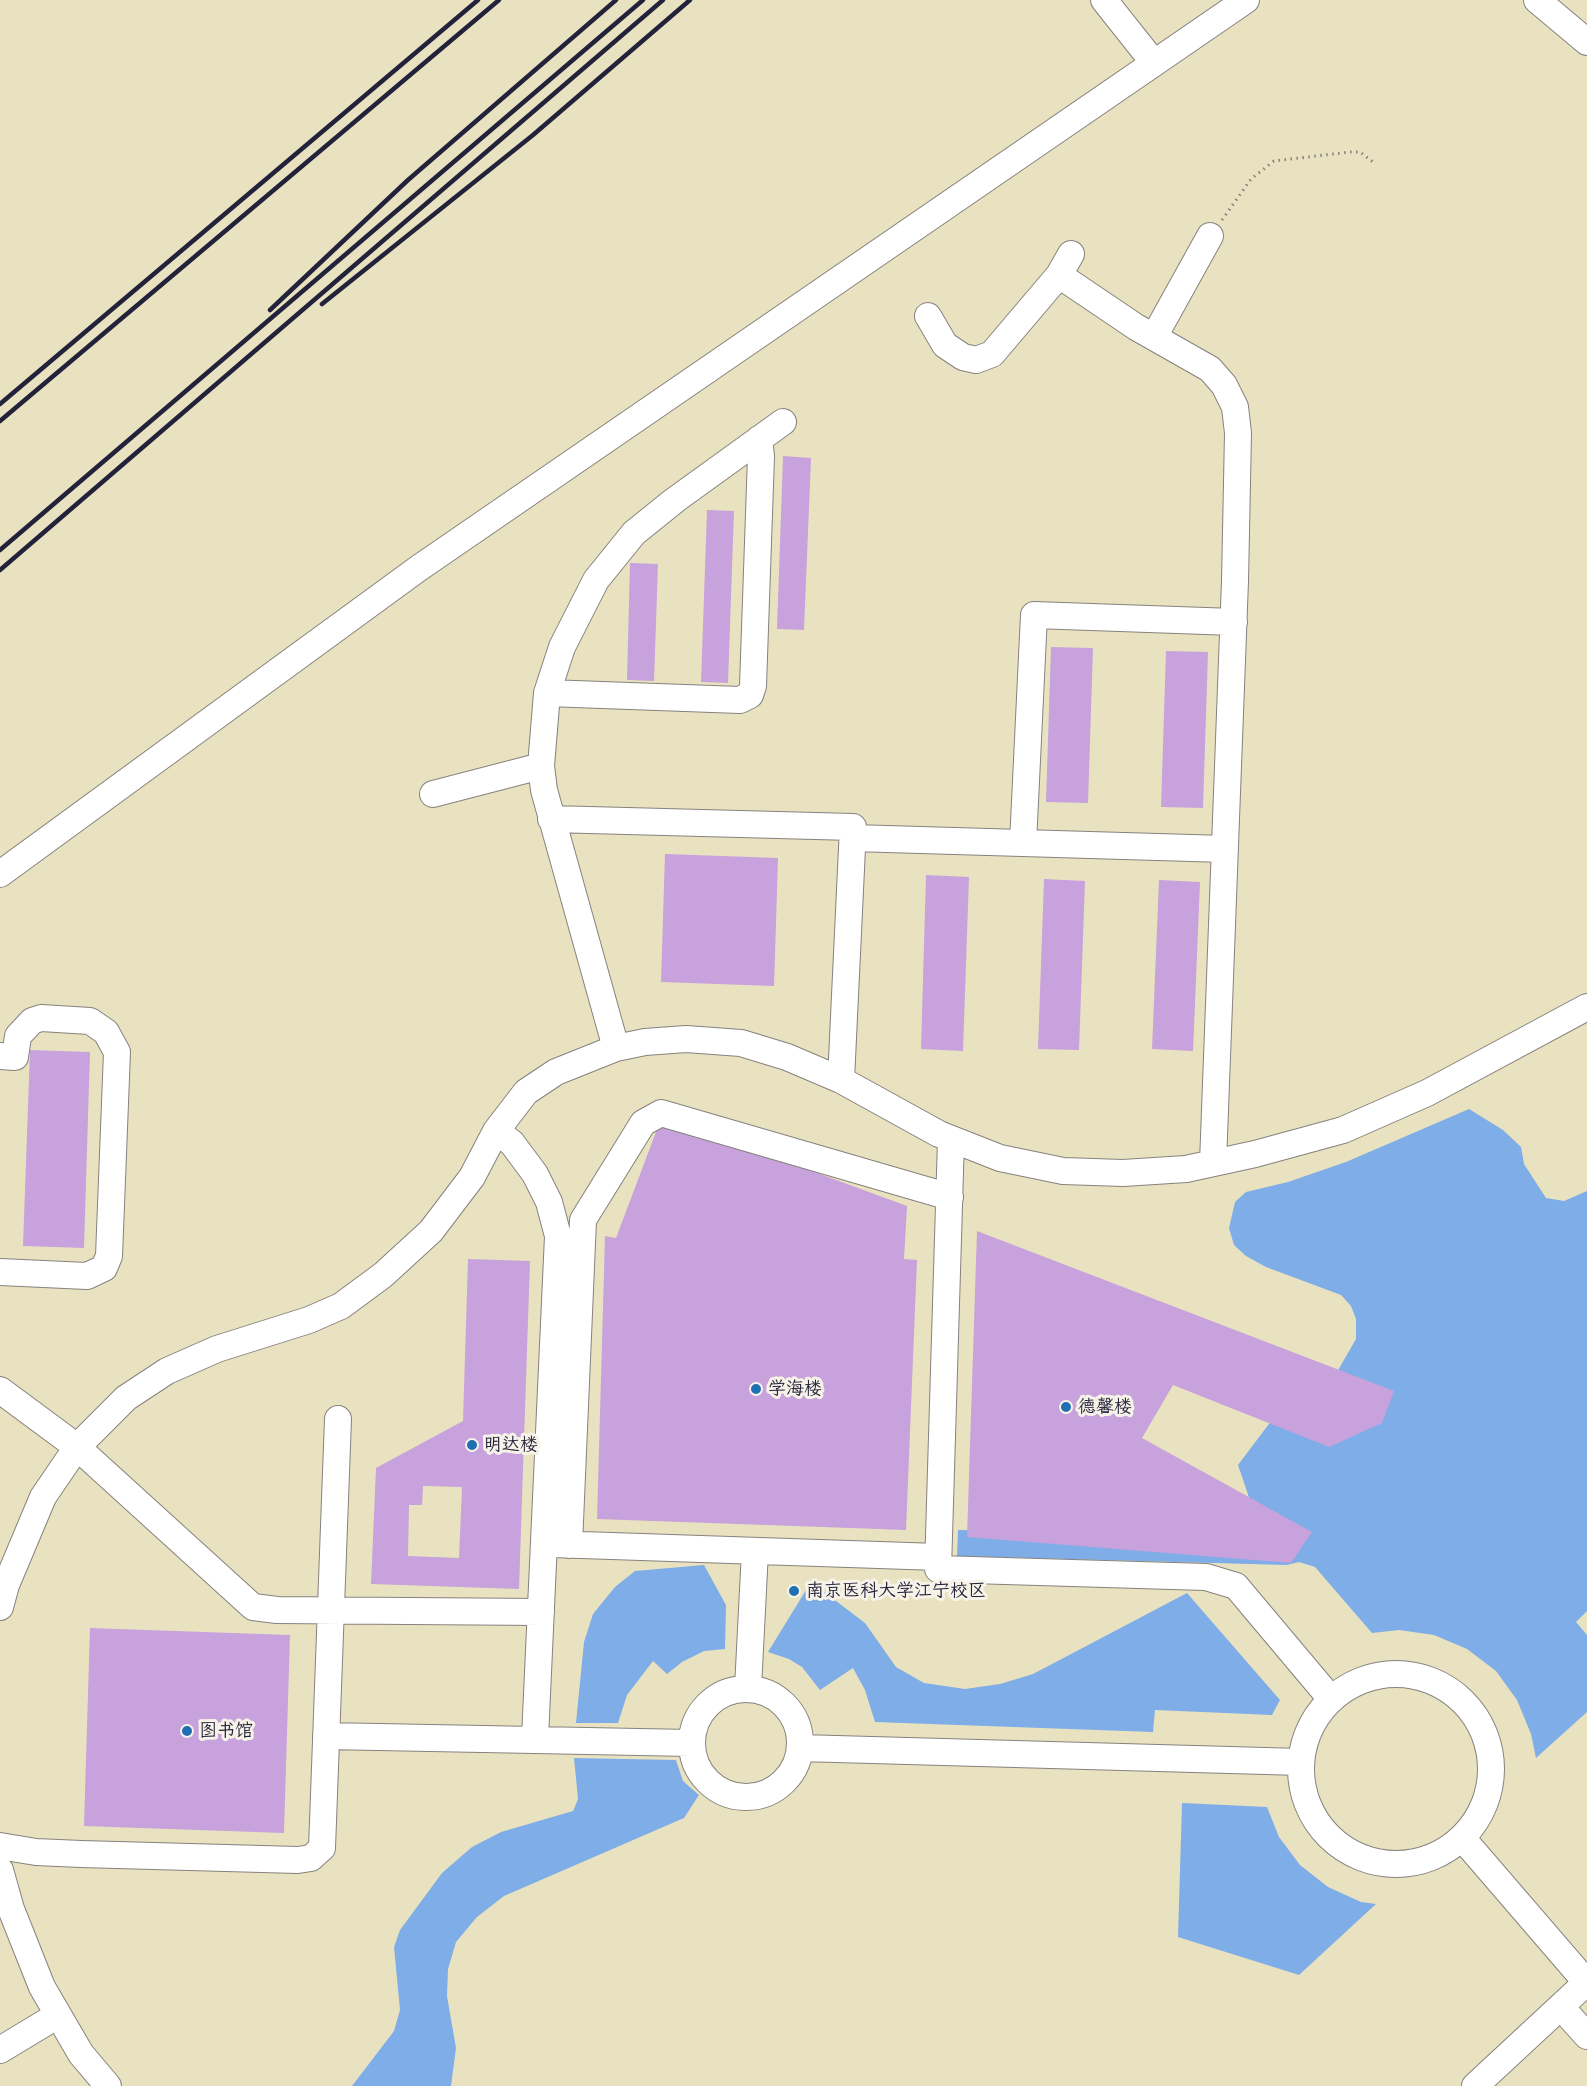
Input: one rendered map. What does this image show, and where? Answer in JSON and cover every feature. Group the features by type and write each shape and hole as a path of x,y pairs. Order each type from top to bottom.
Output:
{"street":[{"path":"1104,0 1154,63"},
{"path":"0,874 419,568 1246,0"},
{"path":"1537,0 1587,42"},
{"path":"1154,337 1210,236"},
{"path":"928,316 945,345 963,357 976,360 992,354 1065,265 1154,337 1210,369 1224,385 1234,407 1238,433 1234,622 1213,1163"},
{"path":"616,1048 551,819 541,766 547,693 562,647 596,580 608,565 642,527 783,422"},
{"path":"547,693 740,700 750,695 753,686 761,456 759,439"},
{"path":"1023,843 1034,615 1234,622"},
{"path":"433,794 541,766"},
{"path":"551,819 853,827 841,1080"},
{"path":"853,838 1224,849"},
{"path":"0,1606 6,1585 43,1497 77,1447 126,1398 167,1371 217,1349 320,1316 341,1306 383,1275 431,1231 472,1176 496,1131 526,1092 556,1072 616,1048 645,1042 686,1039 741,1043 787,1057 841,1080 886,1107 951,1139 1000,1158 1063,1171 1124,1173 1186,1169 1255,1155 1343,1130 1427,1093 1587,1007"},
{"path":"0,1056 15,1057 18,1036 32,1021 41,1018 90,1021 106,1032 117,1052 109,1256 104,1268 87,1276 0,1272"},
{"path":"535,1738 541,1612 556,1544 583,1220 644,1123 661,1113 950,1197"},
{"path":"496,1131 512,1143 535,1174 549,1202 558,1236 556,1544"},
{"path":"951,1139 938,1569 1206,1577 1236,1586 1331,1699"},
{"path":"0,1390 77,1447 253,1607 277,1610 541,1612"},
{"path":"0,1846 36,1852 298,1860 311,1858 322,1848 338,1419"},
{"path":"556,1544 938,1557"},
{"path":"748,1688 755,1551"},
{"path":"1395,1673 1430,1679 1460,1698 1481,1725 1491,1759 1488,1794 1473,1826 1463,1839 1448,1850 1415,1863 1380,1864 1347,1852 1320,1828 1305,1797 1301,1762 1310,1728 1331,1699 1360,1680 1395,1673"},
{"path":"748,1688 770,1694 788,1708 798,1728 800,1748 792,1772 776,1789 755,1797 732,1796 712,1786 698,1768 691,1743 695,1724 707,1704 726,1692 748,1688"},
{"path":"326,1736 535,1738 691,1743"},
{"path":"800,1748 1301,1762"},
{"path":"1463,1839 1587,1983 1475,2086"},
{"path":"0,1870 11,1909 42,1987 81,2054 108,2086"},
{"path":"1562,2007 1587,2036"},
{"path":"0,2050 58,2015"}],"path":[{"path":"1210,236 1251,180 1274,161 1360,152 1373,162"}],"water":[{"path":"1469,1109 1503,1130 1521,1147 1524,1164 1546,1198 1564,1201 1587,1191 1587,1611 1576,1622 1587,1635 1587,1712 1536,1758 1531,1734 1517,1700 1496,1671 1467,1649 1434,1635 1399,1630 1372,1633 1315,1567 1299,1562 1287,1565 957,1556 958,1530 1262,1536 1238,1465 1284,1404 1314,1412 1356,1339 1356,1319 1351,1306 1341,1295 1266,1267 1246,1256 1234,1245 1229,1228 1235,1202 1246,1192 1288,1182 1346,1162"},
{"path":"704,1565 726,1605 725,1649 704,1651 682,1662 667,1674 653,1661 627,1695 618,1723 576,1723 584,1642 593,1614 615,1587 635,1571"},
{"path":"811,1582 865,1623 896,1667 924,1683 965,1689 1000,1684 1033,1674 1187,1593 1280,1700 1272,1715 1155,1710 1153,1732 875,1722 865,1690 853,1668 820,1690 802,1667 789,1659 768,1652"},
{"path":"574,1758 676,1760 683,1781 699,1795 684,1818 504,1896 477,1917 456,1942 448,1969 447,1996 456,2048 451,2086 352,2086 394,2031 400,2010 394,1947 400,1930 442,1873 472,1847 501,1832 573,1811 578,1799"},
{"path":"1182,1803 1267,1807 1279,1837 1300,1865 1328,1887 1361,1902 1376,1904 1299,1975 1178,1937"}],"building":[{"path":"783,456 811,458 804,630 777,629"},
{"path":"707,510 734,511 728,683 701,682"},
{"path":"630,563 658,564 654,681 627,680"},
{"path":"1051,647 1093,648 1088,803 1046,802"},
{"path":"1166,651 1208,652 1203,808 1161,807"},
{"path":"665,854 778,858 774,986 661,982"},
{"path":"926,875 969,877 963,1051 921,1049"},
{"path":"1044,879 1085,881 1079,1050 1038,1049"},
{"path":"1159,880 1200,882 1193,1051 1152,1049"},
{"path":"30,1050 90,1052 84,1248 23,1246"},
{"name":"学海楼","path":"662,1116 907,1206 904,1259 917,1260 906,1530 597,1519 605,1236 616,1238"},
{"name":"德馨楼","path":"977,1231 1394,1391 1382,1423 1329,1447 1173,1385 1142,1438 1312,1532 1291,1563 967,1537"},
{"name":"明达楼","path":"468,1259 530,1261 519,1589 371,1584 376,1468 463,1421","holes":["423,1486 462,1487 459,1558 408,1556 409,1505 422,1505"]},
{"name":"图书馆","path":"90,1628 290,1635 284,1833 84,1826"}],"railway":[{"path":"0,404 478,0"},
{"path":"0,421 499,0"},
{"path":"270,310 408,180 616,0"},
{"path":"0,550 643,0"},
{"path":"0,570 663,0"},
{"path":"322,304 533,135 690,0"}],"place":[{"name":"学海楼","path":"756,1389"},
{"name":"德馨楼","path":"1066,1407"},
{"name":"明达楼","path":"472,1445"},
{"name":"南京医科大学江宁校区","path":"794,1591"},
{"name":"图书馆","path":"187,1731"}]}
